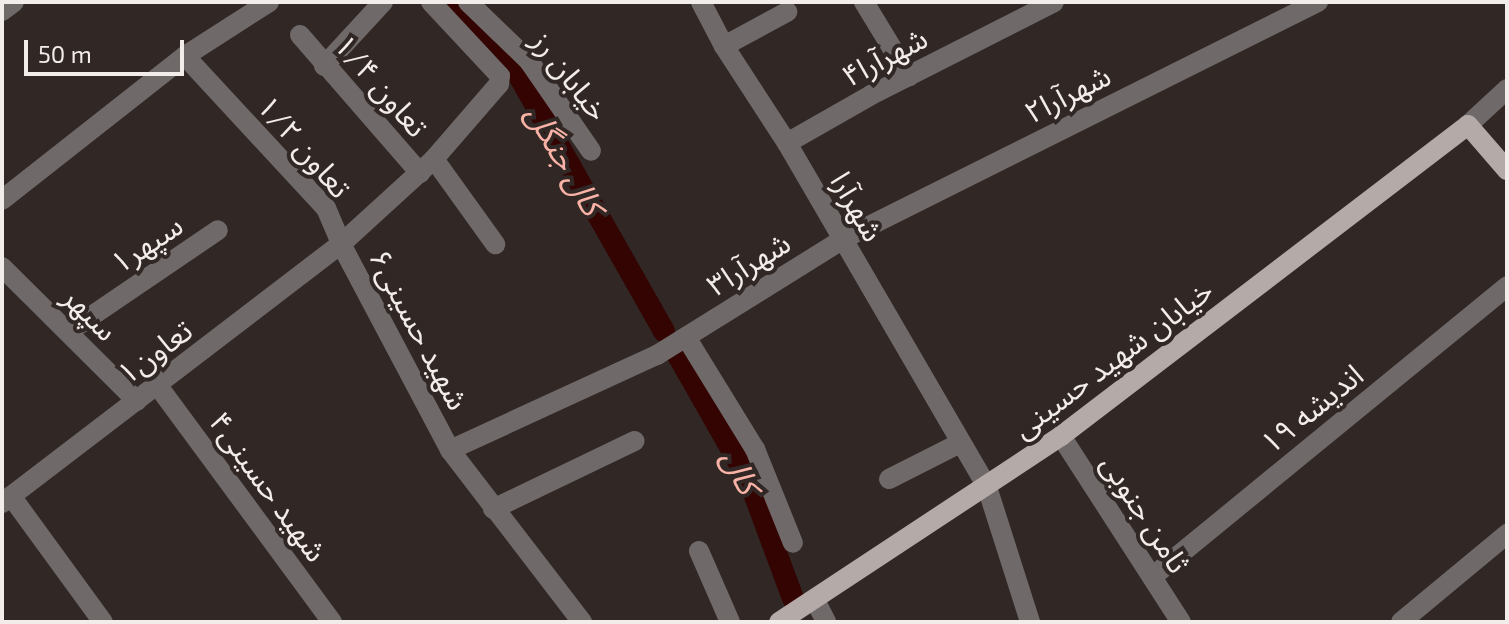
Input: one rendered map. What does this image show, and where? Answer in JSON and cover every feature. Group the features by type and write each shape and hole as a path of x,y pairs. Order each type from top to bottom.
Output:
{"main road":[{"path":"1468,125 1507,170"},
{"name":"خیابان شهید حسینی","path":"779,622 1061,436 1468,125"}],"street":[{"path":"2,11 14,2"},
{"path":"2,200 185,56 269,2"},
{"path":"324,66 383,2"},
{"name":"شهید حسینی۶","path":"431,2 497,68 499,84 427,166 341,244 450,450 582,622"},
{"name":"خیابان رز","path":"468,2 529,61 591,151"},
{"name":"شهرآرا","path":"701,2 724,46 787,143 987,487 1030,622"},
{"path":"864,2 909,76"},
{"name":"شهرآرا۴","path":"787,143 1054,2"},
{"name":"شهرآرا۲","path":"843,239 1318,2"},
{"path":"724,46 787,12"},
{"name":"تعاون ۱/۴","path":"300,35 324,66 427,166 495,244"},
{"name":"تعاون ۱/۲","path":"185,56 326,208 341,244"},
{"path":"1468,125 1507,89"},
{"name":"سپهر۱","path":"68,332 218,230"},
{"name":"شهرآرا۳","path":"450,450 657,355 843,239"},
{"name":"تعاون۱","path":"6,499 341,244"},
{"name":"سپهر","path":"5,275 137,401"},
{"name":"اندیشه ۱۹","path":"1152,577 1507,286"},
{"path":"686,337 755,449 793,543"},
{"name":"شهید حسینی۴","path":"158,386 332,622"},
{"name":"ثامن جنوبی","path":"1061,436 1181,622"},
{"path":"493,509 634,441"},
{"path":"889,479 960,443"},
{"path":"6,499 103,622"},
{"path":"1401,622 1507,534"},
{"path":"699,551 730,622"},
{"path":"815,600 826,622"}],"waterway":[{"name":"کال جنگل","path":"449,2 506,53 664,331"},
{"name":"کال","path":"675,350 749,480 793,598"}]}
